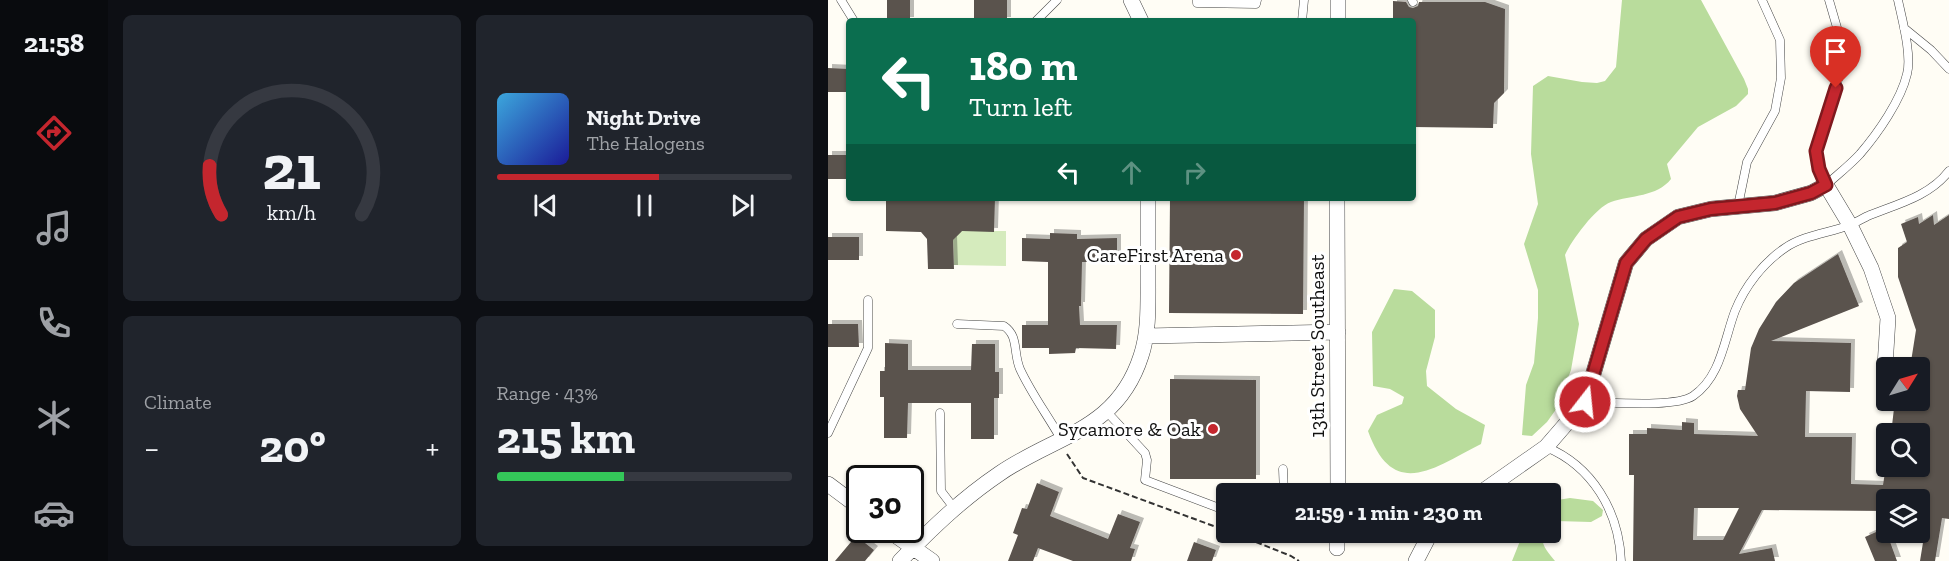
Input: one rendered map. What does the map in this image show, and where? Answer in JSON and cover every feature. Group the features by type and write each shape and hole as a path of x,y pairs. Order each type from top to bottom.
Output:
{"street":[{"path":"1131,0 1140,18"},
{"path":"1338,0 1338,18"},
{"path":"1495,483 1546,447 1585,402 1626,263 1646,239 1678,217 1711,209 1775,203 1811,193 1826,185 1872,268 1888,318 1886,357"},
{"path":"900,561 954,508 1001,472 1107,412 1131,382 1146,336 1148,201"},
{"name":"13th Street Southeast","path":"1337,201 1338,483"},
{"path":"1146,336 1338,333"},
{"path":"828,484 846,498"},
{"path":"906,543 932,561"},
{"path":"1416,561 1425,543"}],"lane":[{"path":"841,0 852,18"},
{"path":"1039,18 1057,0"},
{"path":"1197,0 1197,3 1256,4 1257,0"},
{"path":"1302,18 1304,0"},
{"path":"1738,206 1747,162 1775,111 1781,78 1780,40 1762,0"},
{"path":"1829,0 1838,31 1841,70 1816,151 1819,169 1826,185 1860,155 1899,96 1908,72 1904,28 1898,0"},
{"path":"1904,28 1931,50 1949,69"},
{"path":"1585,402 1670,402 1692,397 1709,381 1736,309 1755,275 1786,247 1850,225 1919,196 1943,180 1949,171"},
{"path":"828,434 868,348 867,300"},
{"path":"957,324 1004,326 1010,330 1014,336 1020,367 1060,440"},
{"path":"1107,412 1145,453 1145,480 1216,507"},
{"path":"940,413 941,491 954,508"},
{"path":"1546,447 1564,454 1590,478 1612,514 1621,561"},
{"path":"1283,469 1284,483"}],"path":[{"path":"1060,440 1083,478 1216,527"},
{"path":"1257,543 1299,561"}],"green space":[{"path":"1622,0 1701,0 1744,79 1748,94 1736,106 1698,127 1667,164 1671,179 1665,185 1643,195 1605,205 1591,217 1573,242 1565,255 1579,324 1571,370 1557,408 1547,422 1532,436 1522,435 1526,385 1534,363 1538,318 1538,290 1524,244 1538,204 1531,154 1533,86 1548,76 1582,82 1605,81 1616,67"},
{"path":"960,231 1006,231 1006,266 954,265 953,240"},
{"path":"1394,289 1412,291 1435,310 1435,337 1426,371 1427,386 1456,409 1485,425 1481,444 1447,462 1416,473 1402,472 1390,466 1378,453 1368,431 1377,415 1402,404 1404,397 1390,389 1373,386 1372,332"},
{"path":"1570,498 1593,501 1603,510 1602,516 1591,522 1561,521 1561,499"},
{"path":"1519,543 1544,543 1555,561 1512,561"}],"building":[{"path":"887,0 910,0 910,18 887,18"},
{"path":"974,0 1007,0 1007,18 974,18"},
{"path":"1393,1 1406,2 1409,7 1413,8 1418,6 1419,2 1485,2 1505,9 1504,93 1494,103 1493,128 1416,127 1416,18 1393,18"},
{"path":"828,68 846,69 846,92 828,92"},
{"path":"828,155 846,155 846,179 828,179"},
{"path":"886,201 995,201 994,232 962,231 953,240 954,269 928,269 927,239 921,232 886,231"},
{"name":"CareFirst Arena","path":"1170,201 1304,201 1303,314 1169,313"},
{"path":"1933,215 1934,225 1949,215 1949,519 1942,518 1935,561 1920,561 1923,543 1930,543 1930,489 1876,489 1876,511 1762,510 1739,554 1772,548 1775,561 1633,561 1634,475 1629,475 1629,434 1647,434 1647,428 1682,430 1682,422 1694,423 1694,434 1758,436 1740,409 1737,396 1738,390 1745,390 1751,348 1759,329 1776,302 1794,283 1838,254 1859,306 1771,341 1851,343 1850,392 1806,391 1805,437 1852,437 1851,484 1883,485 1884,477 1930,477 1930,423 1892,423 1894,411 1930,411 1930,357 1912,357 1916,330 1898,277 1898,248 1907,242 1901,224 1918,217 1919,224","holes":["1694,508 1739,508 1723,540 1693,540"]},
{"path":"1050,233 1077,234 1077,239 1117,238 1117,262 1082,262 1081,306 1079,306 1080,325 1117,325 1116,349 1076,348 1075,353 1049,354 1049,348 1022,348 1022,325 1048,325 1048,262 1022,261 1022,238 1050,239"},
{"path":"828,237 859,237 859,260 828,260"},
{"path":"828,324 858,324 859,347 828,347"},
{"path":"885,343 908,344 908,370 971,370 972,344 995,344 995,372 999,372 999,398 994,398 994,439 971,439 971,403 908,403 907,438 884,438 884,397 880,397 880,371 885,371"},
{"name":"Sycamore & Oak","path":"1170,379 1256,380 1256,479 1170,479"},
{"path":"1037,483 1059,492 1050,516 1108,539 1118,514 1140,522 1130,548 1135,549 1131,561 1073,561 1038,548 1033,561 1008,561 1018,535 1013,533 1022,508 1027,509"},
{"path":"1876,532 1876,543 1890,543 1897,561 1875,561 1865,537"},
{"path":"1194,542 1216,550 1212,561 1187,561"},
{"path":"850,543 865,543 874,550 865,561 835,561"}],"place":[{"name":"CareFirst Arena","path":"1236,255"},
{"name":"Sycamore & Oak","path":"1213,429"}],"route":[{"path":"1585,402 1626,263 1646,239 1678,217 1711,209 1775,203 1811,193 1826,185 1819,169 1816,151 1836,88"}]}
